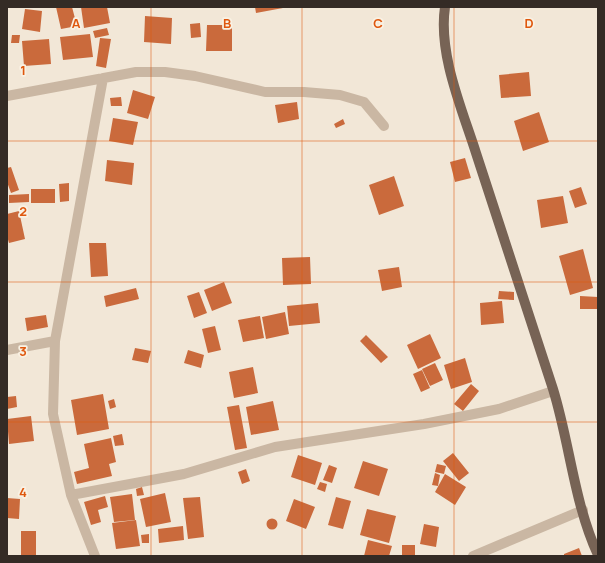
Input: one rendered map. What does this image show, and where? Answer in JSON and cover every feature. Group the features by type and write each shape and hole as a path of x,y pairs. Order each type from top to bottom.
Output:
{"main road":[{"path":"445,7 443,20 446,53 553,391 583,510 598,555"}],"street":[{"path":"7,96 136,72 165,72 196,76 265,92 304,92 340,95 364,102 384,126"},
{"path":"95,556 71,495 53,414 55,341 104,78"},
{"path":"7,350 55,341"},
{"path":"71,495 184,474 275,447 424,424 499,410 553,391"},
{"path":"474,556 583,510"}],"building":[{"path":"56,7 72,7 77,26 61,29"},
{"path":"81,7 107,7 110,23 84,28"},
{"path":"255,7 283,7 283,8 256,13"},
{"path":"25,9 42,11 40,32 22,29"},
{"path":"145,16 172,18 171,44 144,42"},
{"path":"200,23 201,37 191,38 190,24"},
{"path":"207,25 232,25 232,51 206,51"},
{"path":"107,28 109,35 95,38 93,31"},
{"path":"90,34 93,57 63,60 60,37"},
{"path":"12,35 20,35 19,43 11,43"},
{"path":"100,38 111,39 106,68 96,66"},
{"path":"49,39 51,64 24,66 22,41"},
{"path":"529,72 531,96 501,98 499,75"},
{"path":"133,90 155,97 148,119 127,113"},
{"path":"121,97 122,106 111,106 110,98"},
{"path":"297,102 299,119 278,123 275,105"},
{"path":"539,112 549,142 523,151 514,121"},
{"path":"113,118 138,122 133,145 109,141"},
{"path":"343,119 345,124 336,128 334,124"},
{"path":"465,158 471,178 455,182 450,162"},
{"path":"107,160 134,163 132,185 105,181"},
{"path":"11,167 19,190 11,193 7,182 7,168"},
{"path":"394,176 404,206 379,215 369,185"},
{"path":"69,183 69,201 60,202 59,184"},
{"path":"581,187 587,204 575,208 569,191"},
{"path":"31,189 55,189 55,203 31,203"},
{"path":"29,194 29,202 9,203 9,195"},
{"path":"563,196 568,223 541,228 537,200"},
{"path":"19,211 25,239 9,243 7,236 7,214"},
{"path":"89,243 106,243 108,276 91,277"},
{"path":"583,249 593,288 570,295 559,256"},
{"path":"310,257 311,284 283,285 282,258"},
{"path":"399,267 402,287 382,291 378,270"},
{"path":"224,282 232,303 212,311 204,290"},
{"path":"136,288 139,299 106,307 104,296"},
{"path":"499,291 514,292 514,300 498,299"},
{"path":"199,292 207,313 194,318 187,296"},
{"path":"580,296 598,297 598,309 580,309"},
{"path":"502,301 504,323 481,325 480,303"},
{"path":"318,303 320,323 289,326 287,306"},
{"path":"285,312 289,334 266,339 262,317"},
{"path":"46,315 48,327 27,331 25,318"},
{"path":"260,316 264,338 243,342 238,320"},
{"path":"215,326 221,350 208,353 202,329"},
{"path":"430,334 441,358 418,369 407,345"},
{"path":"366,335 388,357 381,363 360,341"},
{"path":"135,348 151,351 148,363 132,360"},
{"path":"188,350 204,355 201,368 184,363"},
{"path":"465,358 472,382 451,389 444,365"},
{"path":"435,363 443,380 430,386 422,369"},
{"path":"253,367 258,393 234,398 229,372"},
{"path":"422,370 430,388 421,392 413,374"},
{"path":"471,384 479,391 463,411 454,404"},
{"path":"103,394 109,429 77,435 71,400"},
{"path":"16,396 17,407 7,409 7,397"},
{"path":"114,399 116,407 110,409 108,401"},
{"path":"273,401 279,430 251,435 246,407"},
{"path":"239,405 247,448 235,450 227,407"},
{"path":"31,416 34,441 9,444 7,419"},
{"path":"122,434 124,445 115,446 113,436"},
{"path":"111,438 116,462 109,464 112,476 77,484 74,472 89,468 84,444"},
{"path":"453,453 469,473 459,481 443,461"},
{"path":"298,455 322,463 315,485 291,477"},
{"path":"363,461 388,469 379,496 354,488"},
{"path":"437,464 446,466 444,474 435,472"},
{"path":"329,465 337,468 332,483 323,480"},
{"path":"246,469 250,481 242,484 238,472"},
{"path":"435,473 440,475 438,486 432,485"},
{"path":"445,474 466,487 455,505 435,492"},
{"path":"320,482 327,484 325,492 317,489"},
{"path":"142,487 144,495 137,496 136,489"},
{"path":"165,493 171,522 146,527 140,499"},
{"path":"132,494 135,520 114,522 110,497"},
{"path":"105,496 108,507 98,510 101,522 91,525 84,502"},
{"path":"200,497 204,537 188,539 183,498"},
{"path":"336,497 351,501 343,529 328,525"},
{"path":"7,498 20,499 19,519 7,518"},
{"path":"294,499 315,507 306,529 286,521"},
{"path":"367,509 396,516 389,543 360,535"},
{"path":"270,519 274,519 276,520 276,528 270,529 267,526 267,522"},
{"path":"136,520 140,546 116,549 112,523"},
{"path":"424,524 439,527 436,547 420,544"},
{"path":"183,526 184,540 159,543 158,529"},
{"path":"21,531 36,531 36,556 21,556"},
{"path":"149,534 149,543 142,543 141,535"},
{"path":"368,540 392,546 389,556 364,556"},
{"path":"402,545 415,545 415,556 402,556"},
{"path":"579,548 582,556 564,556 564,554"}]}
